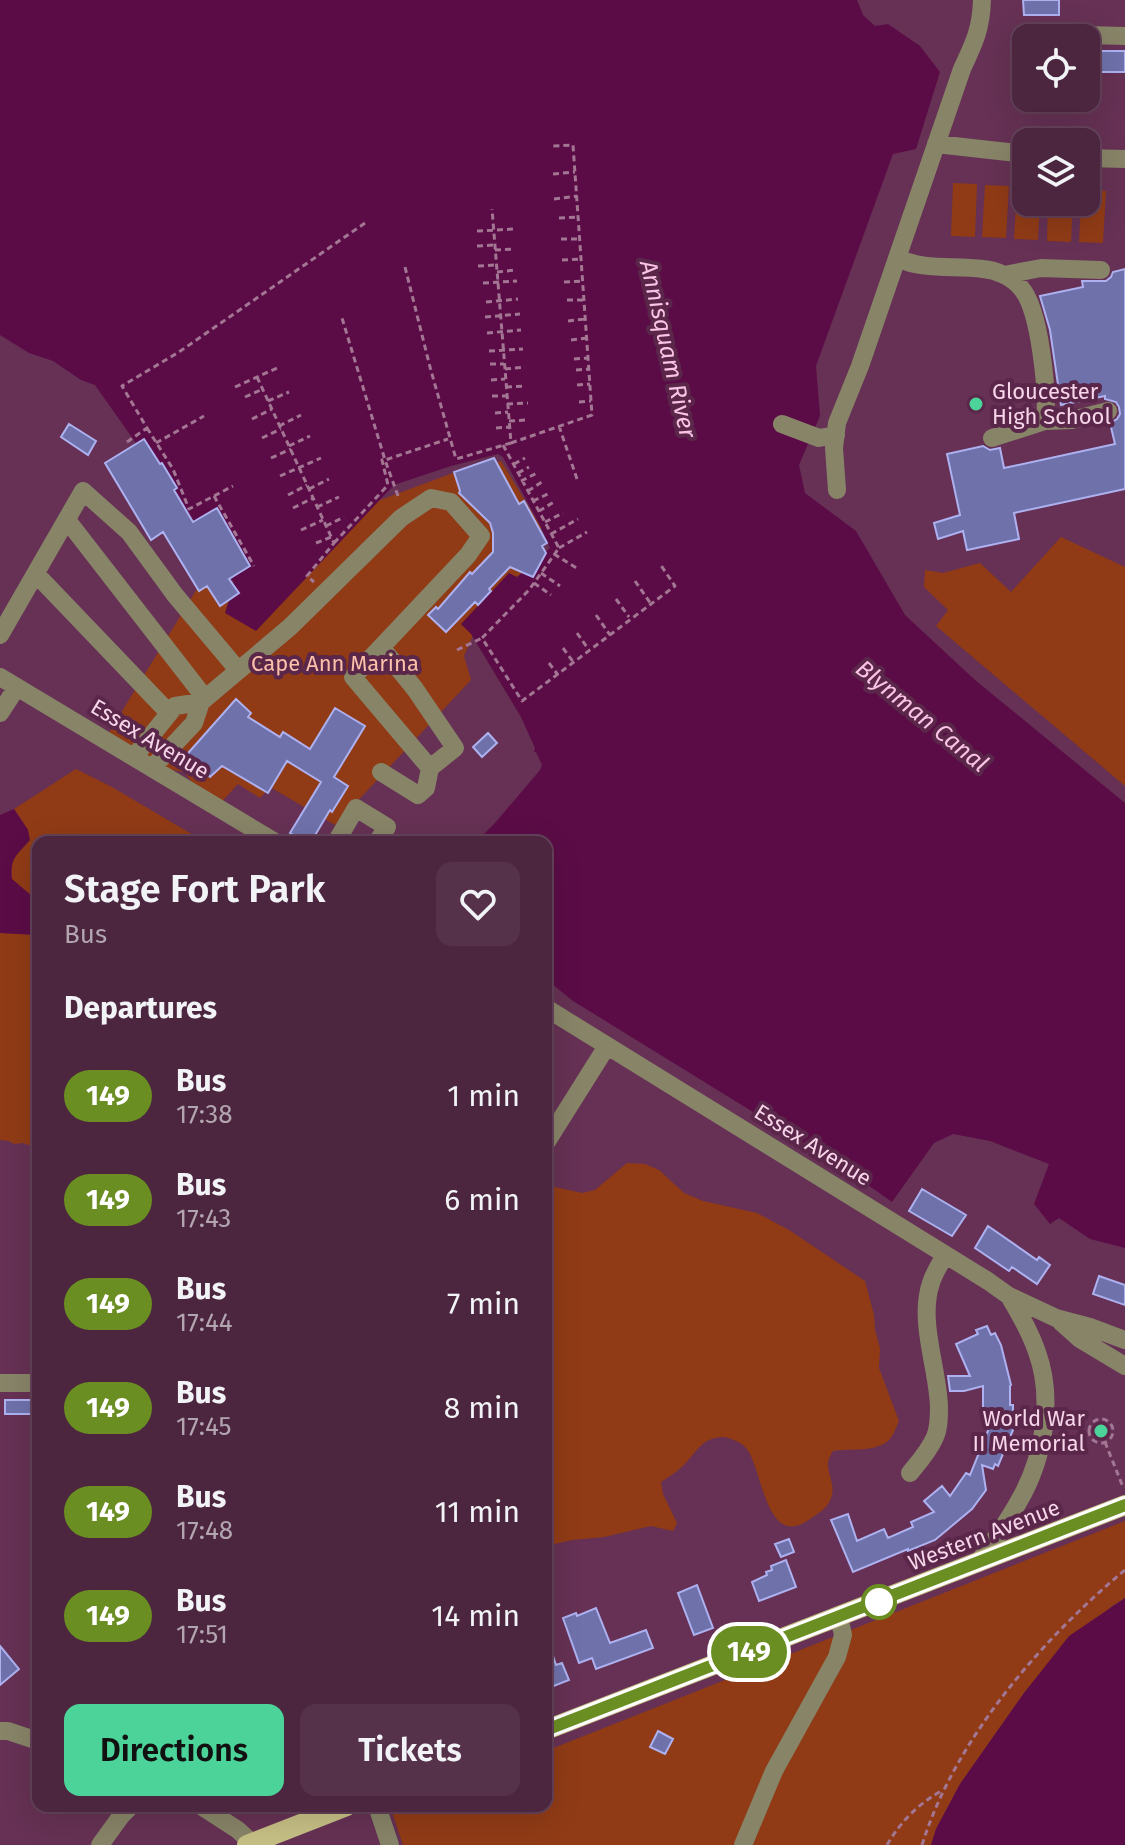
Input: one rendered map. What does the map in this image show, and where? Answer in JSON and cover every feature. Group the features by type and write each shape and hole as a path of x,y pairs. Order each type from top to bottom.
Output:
{"main road":[{"name":"Western Avenue","path":"552,1728 978,1563 1124,1497"},
{"path":"251,1844 332,1812"}],"street":[{"path":"837,490 834,448 837,423 860,366 962,69 978,33 982,0"},
{"path":"1100,35 1125,36"},
{"path":"936,144 1012,152"},
{"path":"1100,158 1125,159"},
{"path":"897,258 924,267 984,269 1004,275 1021,287 1039,339 1046,380 1045,421"},
{"path":"1004,275 1041,268 1101,270"},
{"path":"992,438 1045,421 1072,420 1108,411"},
{"path":"782,424 819,438 836,435"},
{"path":"0,635 83,491 129,532 175,595 238,670"},
{"path":"152,768 194,723 203,700 296,621 401,518 431,498 451,502 481,536 468,555 353,677 430,768"},
{"path":"67,520 203,700"},
{"path":"36,574 169,713"},
{"path":"381,647 415,689 455,748 430,768 426,788 418,795 381,772"},
{"name":"Essex Avenue","path":"0,677 265,836"},
{"path":"0,713 17,687"},
{"path":"134,757 175,706 203,700"},
{"path":"340,836 356,808 387,827 381,836"},
{"name":"Essex Avenue","path":"552,1012 1009,1296 1056,1318 1125,1340"},
{"path":"552,1133 607,1046"},
{"path":"910,1473 937,1435 938,1391 928,1329 928,1307 930,1284 945,1255"},
{"path":"978,1563 1030,1480 1044,1422 1044,1389 1038,1354 1009,1296"},
{"name":"Essex Avenue","path":"1056,1318 1080,1339 1125,1366"},
{"path":"0,1383 32,1383"},
{"path":"743,1845 774,1771 821,1677 837,1657 843,1635 839,1617"},
{"path":"0,1731 32,1739"},
{"path":"100,1845 126,1812"},
{"path":"215,1812 251,1844"},
{"path":"379,1812 390,1845"}],"path":[{"path":"405,267 456,459 592,415 573,145 552,146"},
{"path":"553,174 575,172"},
{"path":"554,199 577,196"},
{"path":"492,209 511,443"},
{"path":"559,218 578,217"},
{"path":"233,486 189,509 173,469 122,386 179,352 365,223"},
{"path":"477,231 514,229"},
{"path":"561,239 580,239"},
{"path":"477,246 515,249"},
{"path":"562,260 581,259"},
{"path":"478,266 496,265"},
{"path":"497,272 516,270"},
{"path":"483,283 517,281"},
{"path":"564,282 583,281"},
{"path":"486,302 518,299"},
{"path":"567,300 584,300"},
{"path":"485,317 520,314"},
{"path":"342,318 398,496"},
{"path":"568,321 585,319"},
{"path":"487,333 521,330"},
{"path":"571,340 587,338"},
{"path":"489,351 523,349"},
{"path":"574,359 588,358"},
{"path":"490,364 525,367"},
{"path":"235,387 277,368"},
{"path":"576,370 589,369"},
{"path":"257,377 334,543"},
{"path":"491,380 505,379"},
{"path":"577,385 590,384"},
{"path":"506,387 526,386"},
{"path":"245,397 263,389"},
{"path":"268,401 289,392"},
{"path":"492,396 507,396"},
{"path":"579,402 591,401"},
{"path":"507,404 528,403"},
{"path":"252,419 272,409"},
{"path":"495,413 508,412"},
{"path":"262,438 301,415"},
{"path":"156,443 204,416"},
{"path":"509,421 527,420"},
{"path":"559,426 577,479"},
{"path":"496,428 509,427"},
{"path":"127,442 147,428"},
{"path":"271,458 310,436"},
{"path":"317,585 307,576 388,485 382,460 450,439"},
{"path":"503,445 559,548"},
{"path":"280,476 321,458"},
{"path":"514,464 525,458"},
{"path":"518,473 529,467"},
{"path":"521,481 537,473"},
{"path":"288,495 329,479"},
{"path":"528,491 542,482"},
{"path":"533,501 550,493"},
{"path":"214,496 254,566"},
{"path":"317,507 339,497"},
{"path":"293,508 313,498"},
{"path":"539,511 554,502"},
{"path":"545,522 563,513"},
{"path":"326,526 344,517"},
{"path":"551,534 578,519"},
{"path":"301,530 323,520"},
{"path":"457,650 482,638 534,583 559,548 587,532"},
{"path":"316,543 331,537"},
{"path":"554,554 578,569"},
{"path":"482,638 522,701 675,586 660,564"},
{"path":"541,573 560,586"},
{"path":"635,581 651,604"},
{"path":"534,583 551,595"},
{"path":"616,599 629,617"},
{"path":"596,615 610,635"},
{"path":"577,633 590,651"},
{"path":"563,648 574,663"},
{"path":"549,663 558,675"},
{"path":"1099,1419 1105,1419 1113,1427 1112,1437 1105,1442 1098,1442 1090,1436 1091,1424 1099,1419"},
{"path":"1105,1442 1124,1497"},
{"path":"922,1845 943,1790 987,1719 1069,1621 1125,1570"},
{"path":"887,1845 912,1811 943,1790"}],"green space":[{"path":"953,183 977,184 975,237 951,236"},
{"path":"985,185 1009,186 1006,238 982,237"},
{"path":"1100,191 1106,191 1103,243 1079,242 1080,216 1100,216"},
{"path":"1015,216 1039,216 1038,240 1014,239"},
{"path":"1048,216 1072,216 1071,242 1047,241"},
{"name":"Cape Ann Marina","path":"501,461 541,527 541,580 482,615 464,656 471,680 335,825 270,787 260,798 238,784 218,806 202,795 184,772 143,765 105,739 214,561 228,594 329,519 453,473"},
{"path":"1061,537 1125,567 1125,786 936,626 948,610 924,587 925,570 943,573 980,563 1011,592"},
{"path":"76,769 195,836 32,836 32,897 12,880 13,859 28,830 14,809"},
{"path":"0,933 32,935 32,1146 0,1140"},
{"path":"627,1163 645,1164 659,1170 684,1193 703,1201 757,1213 789,1230 865,1281 880,1348 879,1368 899,1421 885,1443 871,1448 833,1451 828,1462 831,1498 810,1519 795,1526 783,1524 767,1502 745,1447 723,1437 705,1442 682,1467 661,1482 663,1494 677,1523 673,1531 651,1526 552,1545 552,1191 555,1187 582,1193 595,1190"},
{"path":"1125,1521 1125,1598 1112,1606 1024,1693 960,1784 931,1845 403,1845 392,1812 552,1812 552,1749"}],"water":[{"path":"0,0 857,0 863,15 875,26 888,24 920,46 940,72 916,149 893,154 816,366 820,416 799,465 805,493 856,531 905,615 975,680 1125,803 1125,1248 1090,1239 1059,1218 1050,1224 1034,1204 1049,1164 990,1141 953,1134 934,1143 892,1202 844,1168 573,1001 552,984 552,836 482,836 542,765 521,717 471,634 461,624 509,573 517,577 550,548 503,457 498,454 451,466 394,485 256,631 225,613 233,581 95,385 81,380 53,361 29,353 0,335"},
{"path":"14,809 28,830 30,840 13,862 11,872 12,879 32,896 32,935 0,933 0,815"},
{"path":"1125,1598 1125,1845 931,1845 960,1784 1024,1693 1069,1636"}],"building":[{"path":"1023,0 1059,0 1059,15 1024,15"},
{"path":"1100,51 1125,51 1125,72 1100,72"},
{"path":"1125,269 1125,489 1014,513 1019,539 967,550 963,531 938,539 934,523 960,515 947,454 983,446 990,450 1000,448 1004,468 1115,444 1110,423 1120,414 1116,402 1105,399 1105,396 1061,405 1050,330 1040,296 1083,287 1082,281 1106,281 1113,272"},
{"path":"69,424 96,441 88,455 61,437"},
{"path":"144,439 177,488 174,490 193,522 217,508 250,566 229,579 239,593 220,606 207,586 199,591 163,532 151,540 105,463"},
{"path":"494,458 519,504 524,501 547,543 542,546 546,553 533,577 510,567 478,605 475,602 446,632 428,615 436,607 438,609 470,572 472,574 493,552 490,523 459,493 454,472"},
{"path":"236,699 251,713 248,717 280,737 283,732 310,749 335,708 365,726 334,777 348,786 315,836 290,833 321,782 287,761 268,793 222,766 210,777 201,769 198,773 182,760"},
{"path":"488,733 497,743 482,757 473,747"},
{"path":"922,1189 966,1215 952,1236 909,1211"},
{"path":"988,1226 1037,1260 1039,1257 1050,1265 1037,1284 1012,1267 1009,1271 975,1248"},
{"path":"1099,1276 1125,1285 1125,1305 1093,1294"},
{"path":"987,1326 1001,1345 1011,1385 1013,1430 998,1466 995,1464 993,1469 982,1465 986,1490 972,1509 935,1540 853,1572 831,1520 848,1514 857,1541 884,1529 888,1538 913,1527 911,1522 934,1512 924,1501 942,1486 950,1496 966,1473 970,1475 993,1418 983,1418 983,1386 950,1391 948,1376 970,1376 956,1344"},
{"path":"5,1400 32,1400 32,1414 5,1414"},
{"path":"789,1539 794,1552 781,1557 775,1544"},
{"path":"786,1560 796,1587 759,1601 752,1582 767,1575 766,1572 772,1570 771,1566"},
{"path":"697,1585 713,1628 694,1635 678,1593"},
{"path":"596,1608 610,1643 646,1630 653,1648 596,1669 592,1658 579,1663 563,1618"},
{"path":"0,1646 19,1669 0,1685"},
{"path":"552,1653 556,1665 562,1663 569,1680 552,1687"},
{"path":"658,1731 673,1739 665,1754 650,1747"}],"bus line":[{"name":"149","path":"552,1728 1125,1505"}],"place":[{"name":"Gloucester High School","path":"976,404"},
{"name":"World War II Memorial","path":"1101,1431"}],"water label":[{"name":"Annisquam River","path":"668,349"},
{"name":"Blynman Canal","path":"922,716"}]}
